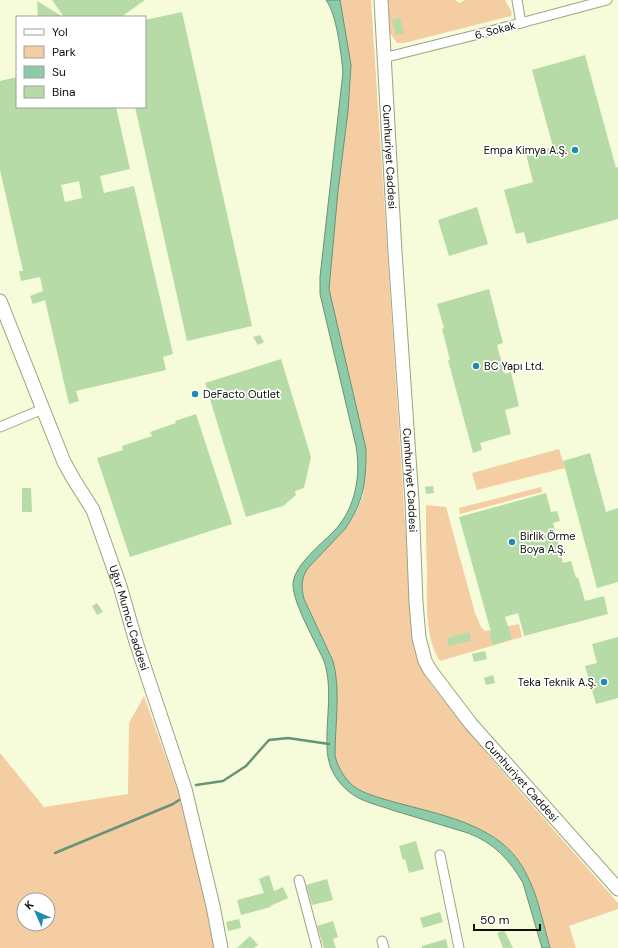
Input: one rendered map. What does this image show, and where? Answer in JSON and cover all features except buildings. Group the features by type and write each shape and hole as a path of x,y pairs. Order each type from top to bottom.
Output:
{"street":[{"name":"Cumhuriyet Caddesi","path":"380,0 394,252 412,501 416,602 419,638 425,661 436,679 471,724 618,889"},
{"path":"517,0 521,23"},
{"name":"6. Sokak","path":"383,58 607,0"},
{"name":"Uğur Mumcu Caddesi","path":"0,301 64,462 93,510 120,586 142,660 185,789 213,906 221,948"},
{"path":"0,427 43,409"},
{"path":"440,855 458,948"},
{"path":"299,880 316,948"}],"green space":[{"path":"340,0 371,0 413,645 421,667 433,687 487,754 618,903 618,909 569,926 576,948 550,948 537,900 528,876 514,855 505,845 483,831 460,821 377,797 362,791 346,779 340,769 335,755 337,684 333,661 304,599 302,587 304,575 308,568 345,529 357,510 363,496 366,449 329,289 338,191 348,111 351,65"},
{"path":"388,0 455,0 459,3 465,0 505,0 512,13 511,16 404,43 397,43 390,33"},
{"path":"559,449 565,468 477,490 472,473"},
{"path":"541,487 542,492 460,514 459,508"},
{"path":"426,505 446,507 475,613 481,627 485,631 519,624 522,637 440,661 431,641 429,629 427,605"},
{"path":"144,696 180,797 200,877 214,948 0,948 0,753 44,807 128,794 129,723"}],"water":[{"path":"326,0 340,0 351,65 348,111 338,191 329,289 366,449 363,491 356,509 345,529 308,568 302,583 304,599 333,661 337,684 335,755 338,766 344,776 349,782 362,791 387,800 455,819 488,834 502,843 514,855 528,876 537,900 550,948 542,948 523,883 512,866 493,847 468,833 392,810 352,794 335,776 328,759 327,735 329,693 327,672 324,661 297,602 293,585 294,577 303,562 343,520 355,490 358,468 356,446 320,294 320,277 343,72 336,24"}],"waterway":[{"path":"196,785 223,781 246,766 269,740 288,738 329,744"},
{"path":"55,853 173,804 179,800"}],"place":[{"name":"Empa Kimya A.Ş.","path":"575,150"},
{"name":"BC Yapı Ltd.","path":"476,366"},
{"name":"DeFacto Outlet","path":"195,394"},
{"name":"Birlik Örme Boya A.Ş.","path":"512,542"},
{"name":"Teka Teknik A.Ş.","path":"604,682"}]}
